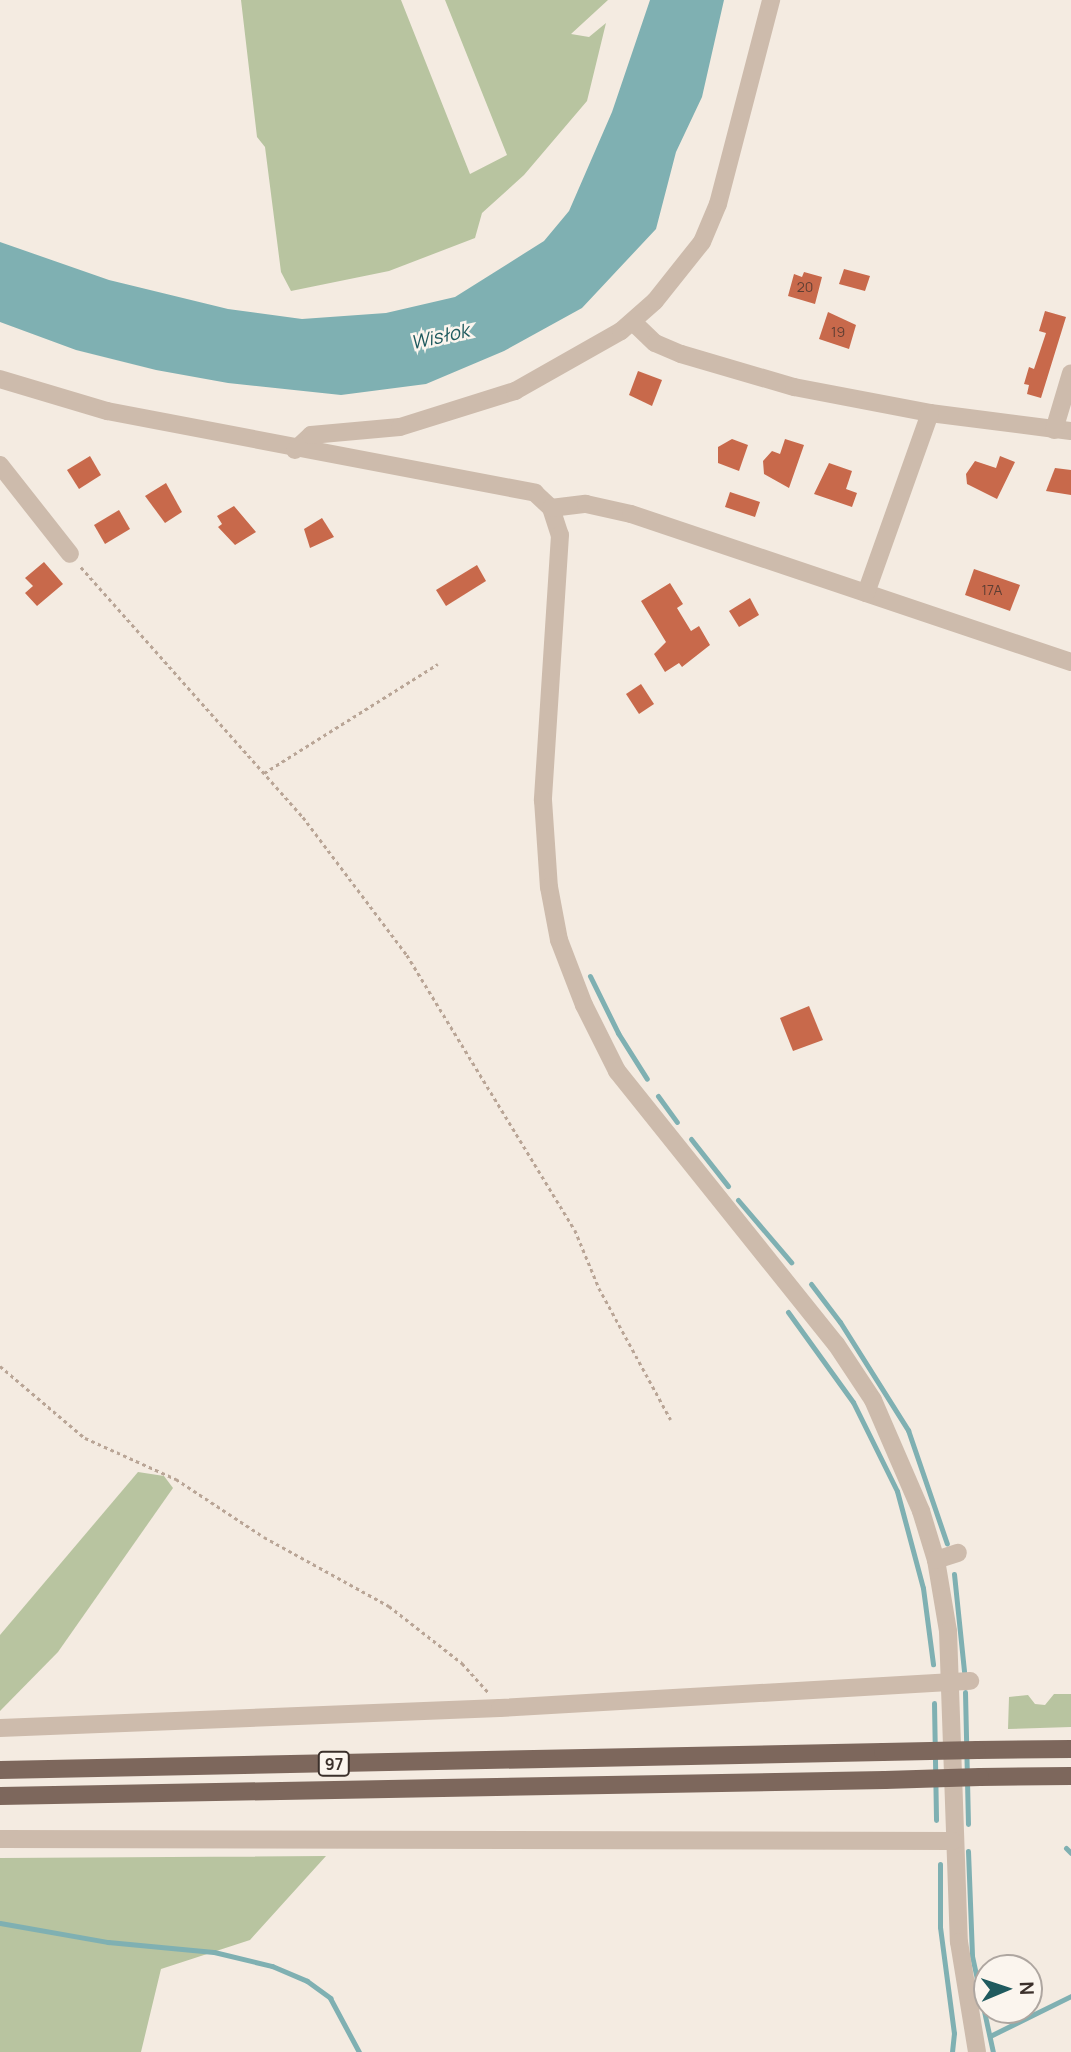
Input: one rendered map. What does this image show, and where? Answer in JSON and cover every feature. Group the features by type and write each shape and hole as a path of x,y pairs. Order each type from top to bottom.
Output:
{"main road":[{"name":"97","path":"0,1770 1071,1749"},
{"name":"97","path":"0,1796 1071,1776"}],"street":[{"path":"295,450 311,435 400,427 515,391 633,322 655,302 702,242 718,204 771,0"},
{"path":"633,322 655,343 681,354 794,387 930,413 1063,431 1071,373"},
{"path":"0,379 107,411 295,450 535,494 551,508 560,535 542,800 549,887 559,940 584,1005 617,1071 794,1289 873,1400 900,1455 936,1560 951,1684 953,1840 964,1993 977,2052"},
{"path":"866,593 930,413"},
{"path":"0,465 70,554"},
{"path":"551,508 586,504 631,514 1071,662"},
{"path":"936,1560 958,1553"},
{"path":"0,1728 500,1708 970,1681"},
{"path":"0,1839 953,1840"}],"path":[{"path":"70,554 303,817 407,955 575,1230 600,1288 671,1420"},
{"path":"264,773 438,664"},
{"path":"0,1366 85,1438 176,1479 264,1537 389,1606 462,1663 500,1708"}],"green space":[{"path":"241,0 401,0 470,174 507,155 445,0 608,0 571,34 589,37 606,23 587,101 524,175 482,213 475,238 389,271 291,291 281,272 265,147 257,137"},
{"path":"138,1472 164,1476 173,1488 58,1652 0,1711 0,1635"},
{"path":"1054,1694 1071,1694 1071,1727 1008,1729 1009,1697 1028,1695 1035,1704 1045,1705"},
{"path":"326,1856 250,1940 161,1969 141,2052 0,2052 0,1858"}],"water":[{"name":"Wisłok","path":"650,0 724,0 702,97 676,152 656,229 582,308 504,351 426,384 341,395 228,383 156,370 76,350 0,322 0,242 109,280 228,309 302,319 386,313 455,297 544,241 569,211 612,112"}],"building":[{"path":"844,269 870,276 865,291 839,284"},
{"path":"804,272 822,277 815,304 788,296 794,274 802,277"},
{"path":"1045,311 1066,317 1041,398 1027,394 1029,385 1024,384 1029,367 1034,369 1046,333 1039,331"},
{"path":"828,312 856,325 849,349 819,339"},
{"path":"638,371 662,380 652,406 629,395"},
{"path":"732,439 748,445 739,471 718,463 718,447"},
{"path":"785,439 804,445 789,488 764,474 763,461 772,451 780,454"},
{"path":"90,456 101,475 79,489 67,470"},
{"path":"1000,456 1015,462 997,499 967,484 966,474 975,461 996,468"},
{"path":"829,463 852,471 846,489 857,493 852,507 814,494"},
{"path":"1055,468 1071,470 1071,495 1046,491"},
{"path":"166,483 182,512 165,523 145,496"},
{"path":"730,492 760,502 755,517 725,507"},
{"path":"234,506 256,532 235,545 218,527 222,524 217,516"},
{"path":"119,510 130,529 105,544 94,525"},
{"path":"322,518 334,537 310,548 304,529"},
{"path":"44,562 63,584 37,606 25,593 33,586 25,578"},
{"path":"477,565 486,581 446,606 436,590"},
{"path":"974,569 1020,585 1010,611 965,595"},
{"path":"670,583 683,604 677,608 691,631 699,626 710,645 682,667 679,663 665,672 654,654 666,642 641,601"},
{"path":"750,598 759,615 739,627 729,611"},
{"path":"641,684 654,704 639,714 626,694"},
{"path":"809,1006 823,1040 793,1051 780,1018"}],"waterway":[{"path":"590,976 618,1033 647,1079"},
{"path":"658,1096 677,1122"},
{"path":"691,1139 728,1186"},
{"path":"738,1200 791,1262"},
{"path":"811,1284 840,1322 908,1430 947,1544"},
{"path":"788,1312 853,1402 897,1491 923,1588 933,1664"},
{"path":"954,1574 964,1671"},
{"path":"965,1692 968,1824"},
{"path":"934,1703 936,1820"},
{"path":"1066,1848 1071,1853"},
{"path":"968,1851 972,1956 993,2052"},
{"path":"940,1864 940,1927 954,2033 952,2052"},
{"path":"0,1923 108,1942 214,1952 272,1966 307,1981 330,1998 359,2052"},
{"path":"990,2036 1071,1996"}]}
